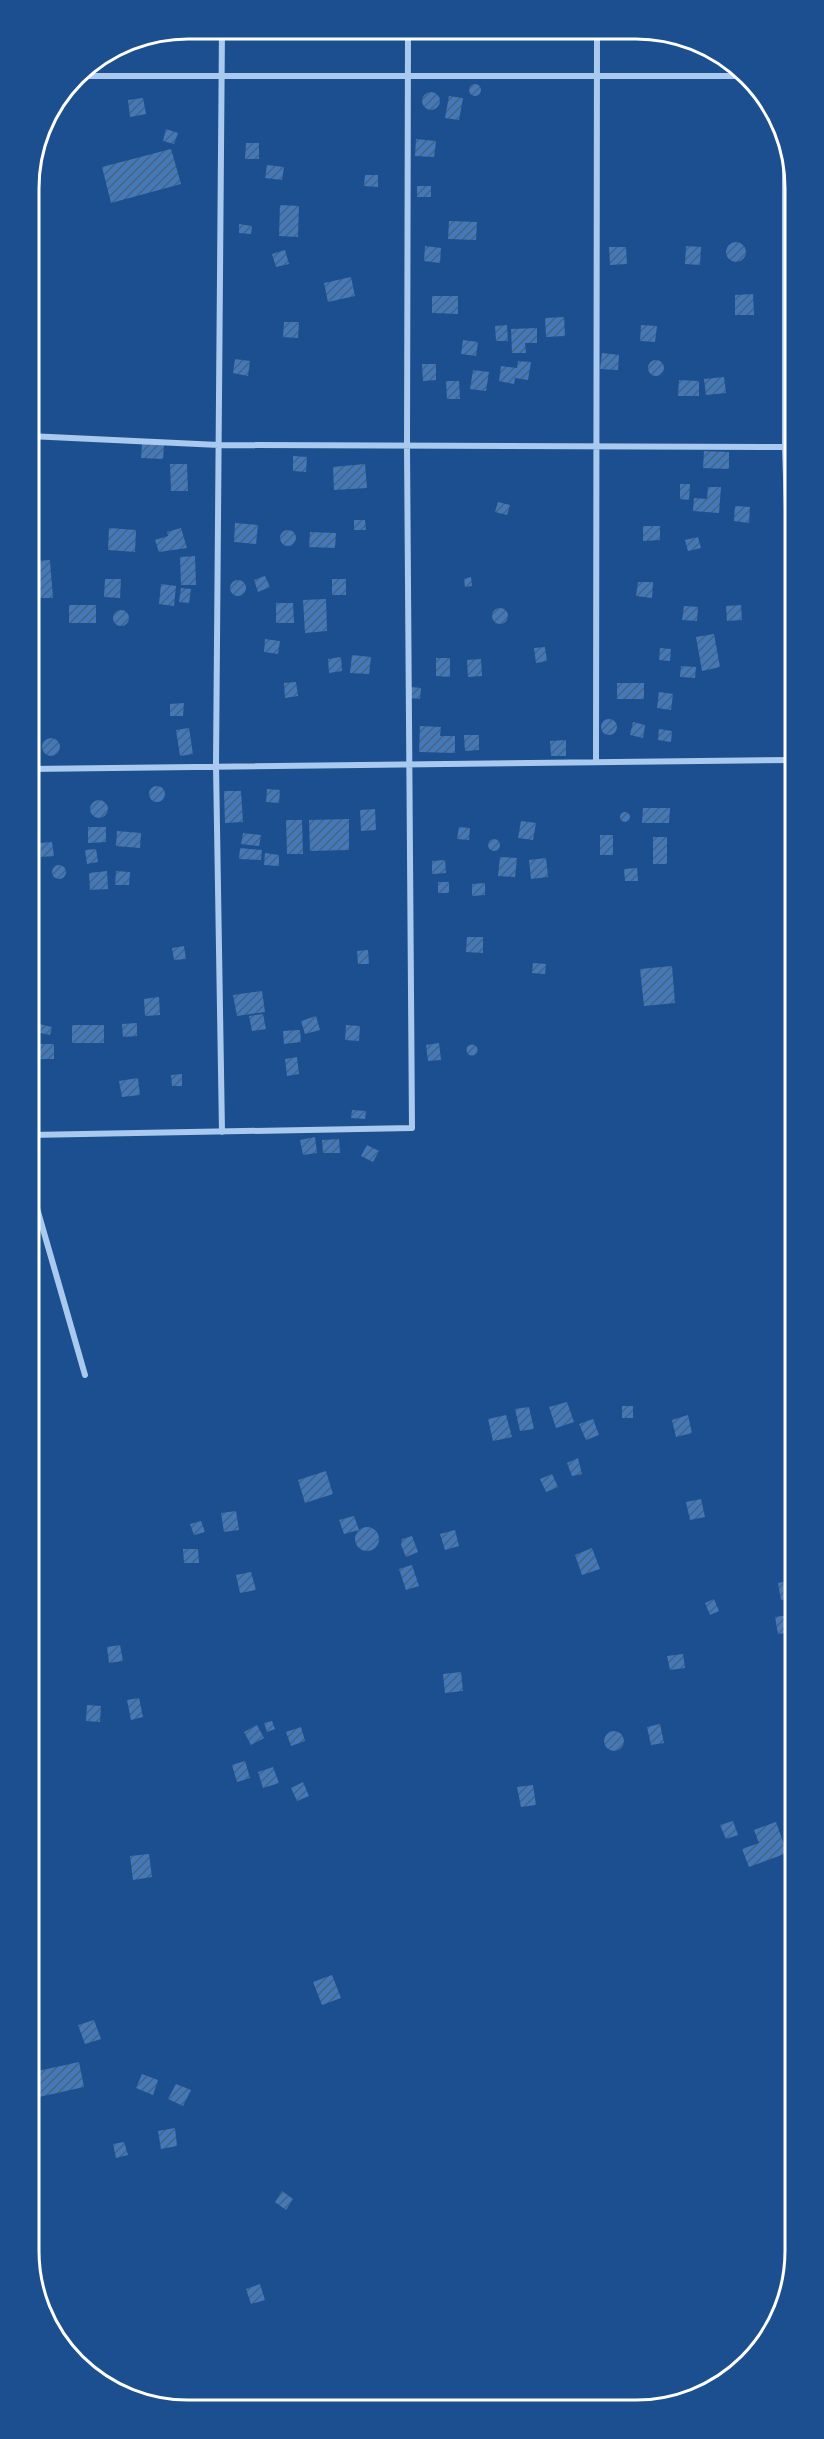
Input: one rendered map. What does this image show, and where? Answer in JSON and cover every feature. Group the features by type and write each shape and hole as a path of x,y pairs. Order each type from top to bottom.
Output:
{"street":[{"path":"222,39 216,765 222,1132"},
{"path":"39,1135 412,1128 407,448 408,39"},
{"path":"596,761 597,39"},
{"path":"90,76 733,76"},
{"path":"39,437 219,446 785,447"},
{"path":"39,769 785,760"},
{"path":"39,1215 85,1375"}],"building":[{"path":"475,84 481,90 475,96 469,90"},
{"path":"431,92 439,97 440,101 435,109 431,110 423,105 422,101 427,93"},
{"path":"449,96 463,98 459,120 445,118"},
{"path":"143,98 146,114 130,117 128,100"},
{"path":"166,129 178,133 174,144 163,141"},
{"path":"416,139 436,141 434,157 415,156"},
{"path":"246,143 259,143 259,159 245,159"},
{"path":"171,149 181,184 111,203 102,167"},
{"path":"267,165 284,167 282,180 265,178"},
{"path":"365,175 378,175 378,187 364,186"},
{"path":"417,186 431,186 431,197 417,197"},
{"path":"280,205 299,206 298,237 279,236"},
{"path":"449,221 477,222 476,240 448,239"},
{"path":"239,224 252,226 251,234 239,233"},
{"path":"736,242 743,245 746,252 743,259 736,262 729,259 726,252 729,245"},
{"path":"425,246 441,248 440,263 424,261"},
{"path":"686,246 701,247 700,265 685,264"},
{"path":"609,247 626,247 627,264 610,265"},
{"path":"285,250 289,264 276,267 272,254"},
{"path":"351,277 355,296 328,302 324,283"},
{"path":"753,294 754,315 735,315 735,295"},
{"path":"432,296 458,296 458,314 432,313"},
{"path":"564,317 565,336 546,337 545,318"},
{"path":"284,322 299,322 298,338 283,337"},
{"path":"507,325 508,341 496,341 495,326"},
{"path":"641,325 657,326 655,342 640,341"},
{"path":"537,328 537,343 525,343 526,353 512,353 511,329"},
{"path":"463,340 478,342 476,356 461,354"},
{"path":"602,353 619,355 618,370 600,369"},
{"path":"235,359 250,361 248,376 233,373"},
{"path":"653,360 659,360 664,368 662,374 653,376 648,371 648,365"},
{"path":"518,361 531,362 528,380 515,378 514,384 499,381 501,366 517,368"},
{"path":"422,364 436,364 436,380 423,381"},
{"path":"473,370 489,372 486,391 470,389"},
{"path":"724,377 726,393 706,395 704,379"},
{"path":"679,380 699,381 699,396 678,396"},
{"path":"446,381 459,381 460,399 447,399"},
{"path":"142,444 164,444 163,459 141,458"},
{"path":"704,451 729,452 729,469 703,468"},
{"path":"293,456 307,457 306,472 293,471"},
{"path":"170,464 187,464 188,491 171,491"},
{"path":"365,464 367,488 334,490 333,467"},
{"path":"680,484 690,484 689,500 680,499"},
{"path":"708,487 721,487 719,513 693,511 694,498 707,499"},
{"path":"498,502 510,505 507,515 495,512"},
{"path":"735,506 750,507 749,523 734,521"},
{"path":"354,520 365,520 366,530 354,530"},
{"path":"235,523 258,525 256,544 234,542"},
{"path":"643,526 660,526 660,540 643,541"},
{"path":"109,528 136,530 135,552 108,550"},
{"path":"181,528 187,548 159,552 155,540 168,536 167,532"},
{"path":"288,530 294,532 296,538 294,544 288,546 282,544 280,538 282,532"},
{"path":"310,532 336,533 335,548 309,547"},
{"path":"698,537 701,548 688,551 685,540"},
{"path":"195,556 196,585 181,585 180,557"},
{"path":"50,560 53,598 39,598 39,561"},
{"path":"265,576 270,587 258,592 254,580"},
{"path":"471,577 472,586 465,587 464,579"},
{"path":"105,579 121,579 120,598 104,597"},
{"path":"332,579 346,579 346,595 332,595"},
{"path":"238,580 244,582 246,588 244,594 238,596 232,594 230,588 232,582"},
{"path":"638,582 653,582 652,598 636,596"},
{"path":"161,584 176,586 174,606 159,604"},
{"path":"181,588 191,589 189,603 179,602"},
{"path":"326,599 327,631 305,633 303,600"},
{"path":"276,603 293,603 294,623 276,623"},
{"path":"69,605 96,605 96,623 69,623"},
{"path":"741,605 742,620 727,621 726,606"},
{"path":"684,606 698,607 697,621 682,620"},
{"path":"497,608 503,608 508,616 506,622 497,624 492,619 492,613"},
{"path":"121,610 127,612 129,618 127,624 121,626 115,624 113,618 115,612"},
{"path":"714,634 720,667 702,671 696,637"},
{"path":"265,639 280,641 278,654 264,652"},
{"path":"545,647 547,661 536,663 534,648"},
{"path":"660,648 671,649 670,661 659,660"},
{"path":"352,655 371,657 369,674 350,673"},
{"path":"341,657 342,671 329,673 328,659"},
{"path":"436,658 450,658 450,677 436,676"},
{"path":"481,659 482,676 468,677 467,660"},
{"path":"681,666 696,667 695,678 680,677"},
{"path":"296,682 298,696 285,698 284,683"},
{"path":"617,683 644,683 644,699 617,699"},
{"path":"411,687 421,688 420,699 410,698"},
{"path":"659,692 673,694 671,710 657,708"},
{"path":"184,703 183,716 170,716 170,704"},
{"path":"606,719 612,719 617,727 615,733 606,735 601,730 601,724"},
{"path":"633,722 645,725 643,738 630,735"},
{"path":"420,726 441,727 440,736 455,736 455,753 419,752"},
{"path":"189,728 193,754 180,756 176,730"},
{"path":"659,729 672,731 671,742 658,740"},
{"path":"464,735 479,735 479,750 465,751"},
{"path":"51,738 57,741 60,747 57,753 51,756 45,753 42,747 45,741"},
{"path":"566,740 566,756 551,756 550,741"},
{"path":"154,786 160,786 165,794 163,800 154,802 149,797 149,791"},
{"path":"267,789 280,790 279,803 266,802"},
{"path":"224,791 241,791 243,822 225,823"},
{"path":"99,800 105,803 108,809 105,815 99,818 93,815 90,809 93,803"},
{"path":"643,808 670,808 669,823 642,823"},
{"path":"375,809 376,830 361,831 360,810"},
{"path":"625,812 629,813 629,821 625,822 621,821 620,817 621,813"},
{"path":"349,819 349,850 310,851 309,820"},
{"path":"286,820 302,820 303,854 287,854"},
{"path":"521,821 536,823 533,840 518,838"},
{"path":"88,827 106,827 106,842 88,843"},
{"path":"459,827 470,828 469,840 457,839"},
{"path":"117,831 141,833 140,848 116,846"},
{"path":"243,833 261,835 259,846 241,844"},
{"path":"600,835 613,835 613,855 600,855"},
{"path":"653,837 667,837 667,864 653,864"},
{"path":"496,839 499,840 499,850 492,851 489,850 488,843 489,840"},
{"path":"52,842 54,856 41,857 40,843"},
{"path":"240,848 262,850 261,860 239,859"},
{"path":"96,849 98,862 87,864 85,850"},
{"path":"265,853 279,855 279,866 264,865"},
{"path":"500,857 517,858 515,877 498,876"},
{"path":"546,858 548,877 531,879 529,860"},
{"path":"445,860 446,873 432,874 432,861"},
{"path":"59,865 64,867 66,872 64,877 59,879 54,877 52,872 54,867"},
{"path":"637,868 638,881 625,881 624,869"},
{"path":"107,871 108,889 90,890 89,873"},
{"path":"116,871 130,872 129,885 115,885"},
{"path":"438,882 449,882 449,893 438,893"},
{"path":"485,883 485,895 472,896 472,884"},
{"path":"467,937 483,937 483,953 466,952"},
{"path":"184,946 186,959 174,960 172,948"},
{"path":"368,950 369,964 358,964 357,951"},
{"path":"533,963 546,964 545,974 532,973"},
{"path":"672,966 675,1003 644,1006 640,969"},
{"path":"262,991 265,1012 237,1016 233,995"},
{"path":"159,997 160,1015 145,1016 144,999"},
{"path":"263,1014 266,1029 252,1031 249,1016"},
{"path":"316,1016 320,1030 305,1034 301,1021"},
{"path":"137,1023 137,1036 123,1037 122,1024"},
{"path":"39,1024 52,1027 50,1035 39,1033"},
{"path":"72,1025 104,1025 104,1043 72,1043"},
{"path":"346,1025 360,1026 359,1041 345,1040"},
{"path":"300,1030 301,1042 284,1044 283,1031"},
{"path":"439,1043 441,1060 428,1061 426,1045"},
{"path":"40,1044 54,1044 54,1059 40,1059"},
{"path":"472,1044 478,1050 472,1056 466,1050"},
{"path":"297,1057 299,1074 287,1076 285,1059"},
{"path":"182,1074 182,1086 172,1086 171,1075"},
{"path":"138,1078 140,1095 122,1097 119,1081"},
{"path":"352,1110 366,1111 365,1119 351,1118"},
{"path":"315,1137 317,1153 303,1155 300,1140"},
{"path":"339,1139 340,1153 323,1153 322,1140"},
{"path":"367,1145 379,1151 373,1162 361,1156"},
{"path":"567,1402 574,1422 556,1428 549,1407"},
{"path":"622,1406 633,1406 633,1418 622,1418"},
{"path":"529,1407 534,1429 520,1431 515,1409"},
{"path":"506,1415 512,1437 493,1441 488,1419"},
{"path":"688,1415 692,1433 676,1437 672,1420"},
{"path":"593,1419 599,1435 586,1440 579,1424"},
{"path":"578,1458 582,1474 572,1476 567,1463"},
{"path":"326,1471 333,1494 305,1503 298,1480"},
{"path":"552,1474 558,1487 546,1492 540,1479"},
{"path":"701,1499 705,1517 690,1520 686,1502"},
{"path":"236,1511 239,1530 224,1532 221,1513"},
{"path":"354,1516 359,1530 344,1534 339,1520"},
{"path":"201,1521 205,1532 194,1535 190,1524"},
{"path":"367,1527 375,1531 379,1539 375,1547 367,1551 359,1547 355,1539 359,1531"},
{"path":"455,1530 459,1546 445,1550 440,1534"},
{"path":"412,1536 418,1552 406,1557 401,1545 402,1539"},
{"path":"592,1548 600,1569 582,1575 575,1555"},
{"path":"183,1549 198,1549 199,1563 184,1563"},
{"path":"412,1565 419,1586 406,1590 399,1569"},
{"path":"251,1572 256,1590 240,1593 236,1575"},
{"path":"785,1582 785,1599 781,1600 778,1583"},
{"path":"714,1599 719,1611 710,1615 705,1603"},
{"path":"785,1616 785,1633 778,1634 775,1617"},
{"path":"120,1645 123,1661 109,1663 107,1647"},
{"path":"683,1654 685,1668 670,1670 667,1656"},
{"path":"461,1672 463,1691 445,1693 443,1674"},
{"path":"139,1698 143,1717 131,1720 127,1700"},
{"path":"87,1705 101,1706 100,1722 86,1721"},
{"path":"272,1721 275,1729 267,1732 264,1723"},
{"path":"660,1724 664,1743 651,1745 647,1727"},
{"path":"257,1725 264,1738 251,1745 244,1732"},
{"path":"301,1727 305,1741 291,1746 286,1732"},
{"path":"614,1731 621,1734 624,1741 621,1748 614,1751 607,1748 604,1741 607,1734"},
{"path":"245,1761 250,1778 237,1782 232,1765"},
{"path":"273,1767 279,1783 263,1788 258,1772"},
{"path":"303,1782 309,1796 297,1801 291,1788"},
{"path":"533,1785 536,1805 521,1807 517,1787"},
{"path":"733,1821 738,1835 726,1839 720,1825"},
{"path":"776,1822 785,1854 749,1867 742,1849 759,1843 754,1830"},
{"path":"149,1854 152,1877 133,1880 130,1856"},
{"path":"332,1975 341,1998 322,2005 313,1982"},
{"path":"94,2020 101,2039 85,2044 78,2025"},
{"path":"79,2062 84,2087 39,2097 39,2071"},
{"path":"142,2074 158,2080 153,2095 136,2088"},
{"path":"176,2084 191,2090 183,2106 168,2099"},
{"path":"175,2128 177,2146 161,2149 158,2131"},
{"path":"124,2142 128,2155 116,2158 113,2144"},
{"path":"282,2191 293,2199 286,2210 275,2202"},
{"path":"260,2284 265,2300 251,2304 246,2289"}]}
